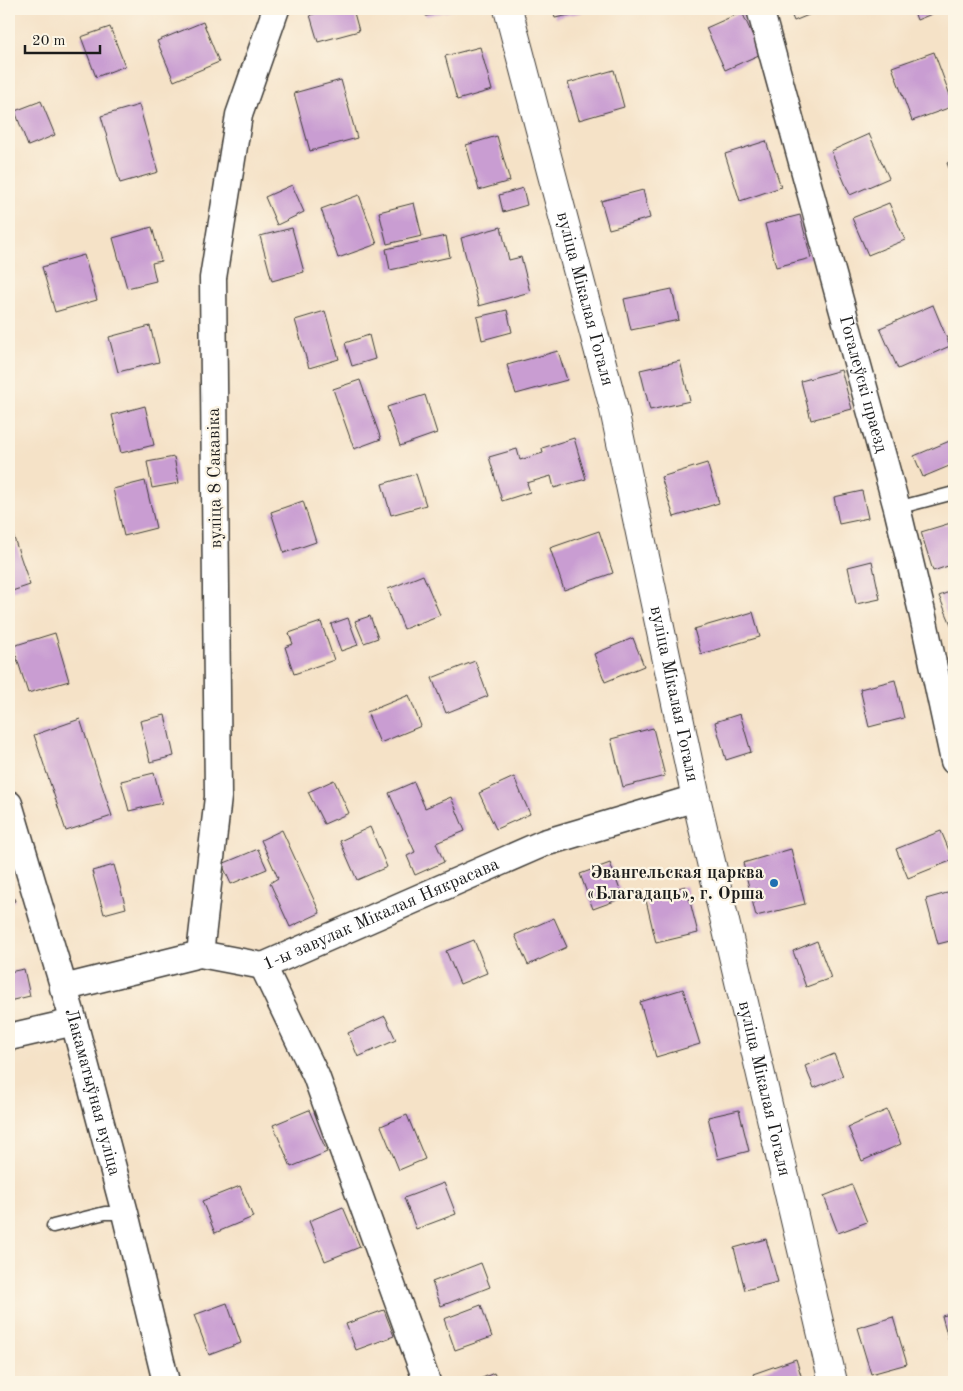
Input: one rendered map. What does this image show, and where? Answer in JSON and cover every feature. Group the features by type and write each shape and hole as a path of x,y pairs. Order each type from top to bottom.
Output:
{"street":[{"name":"вуліца 8 Сакавіка","path":"200,954 218,797 213,278 239,115 276,9"},
{"name":"вуліца Мікалая Гогаля","path":"508,9 613,405 696,798 833,1382"},
{"name":"Гогалеўскі праезд","path":"760,9 897,508 922,612 954,761"},
{"name":"1-ы завулак Мікалая Някрасава","path":"427,1382 316,1076 263,966 544,843 696,798"},
{"name":"Лакаматыўная вуліца","path":"9,804 74,1022 125,1213 166,1382"},
{"path":"63,988 200,954 263,966"},
{"path":"9,1037 74,1022"}],"lane":[{"path":"897,508 954,493"},
{"path":"53,1226 105,1213 125,1213"}],"building":[{"path":"331,9 353,9 359,31 318,42 310,15"},
{"path":"424,9 454,9 454,10 426,16"},
{"path":"553,9 592,9 593,10 555,18"},
{"path":"789,9 823,9 794,21"},
{"path":"913,9 944,9 917,20"},
{"path":"742,12 761,54 725,70 706,28"},
{"path":"203,22 219,62 174,81 157,41"},
{"path":"110,27 125,66 96,77 81,37"},
{"path":"480,47 492,90 457,100 445,56"},
{"path":"934,52 954,106 912,121 892,67"},
{"path":"614,70 624,107 579,120 568,83"},
{"path":"341,80 357,138 310,151 294,93"},
{"path":"41,101 55,135 28,146 15,111"},
{"path":"139,105 158,172 120,183 101,116"},
{"path":"869,134 889,178 850,195 831,151"},
{"path":"497,136 510,181 479,190 466,145"},
{"path":"766,141 781,187 740,201 725,154"},
{"path":"954,160 954,181 947,163"},
{"path":"292,185 304,212 277,225 265,197"},
{"path":"523,188 527,205 503,212 499,195"},
{"path":"643,190 650,218 609,229 601,201"},
{"path":"359,195 377,244 338,258 321,209"},
{"path":"414,203 422,236 387,244 379,212"},
{"path":"889,203 905,240 868,255 852,218"},
{"path":"800,215 811,258 776,267 765,224"},
{"path":"152,227 161,261 152,263 156,281 127,288 113,238"},
{"path":"501,227 509,260 521,257 530,292 479,306 461,238"},
{"path":"292,228 304,272 272,281 260,236"},
{"path":"446,236 450,257 390,270 386,249"},
{"path":"84,255 97,300 55,312 42,267"},
{"path":"672,289 679,320 631,330 624,299"},
{"path":"933,305 950,346 898,369 880,328"},
{"path":"507,310 512,332 482,340 477,317"},
{"path":"325,311 339,359 309,368 295,320"},
{"path":"150,326 159,362 118,372 109,337"},
{"path":"369,335 375,359 352,366 345,343"},
{"path":"558,351 567,380 516,394 507,365"},
{"path":"680,361 690,401 650,410 640,370"},
{"path":"841,370 852,409 811,420 801,381"},
{"path":"360,380 381,439 354,449 333,389"},
{"path":"425,395 437,433 400,446 387,407"},
{"path":"145,406 154,445 121,453 112,415"},
{"path":"574,438 586,479 554,488 551,476 527,483 530,492 502,501 489,457 517,449 520,460 543,453 542,448"},
{"path":"952,440 954,464 923,477 914,456"},
{"path":"174,457 179,483 152,488 147,462"},
{"path":"707,463 719,503 674,517 661,477"},
{"path":"416,474 426,505 391,515 382,484"},
{"path":"145,481 156,528 124,536 113,489"},
{"path":"862,491 868,518 839,524 834,497"},
{"path":"303,501 316,542 284,553 271,512"},
{"path":"954,522 954,564 933,571 921,532"},
{"path":"599,531 613,573 564,590 550,548"},
{"path":"12,532 30,585 9,592 9,533"},
{"path":"872,561 880,599 856,604 848,567"},
{"path":"423,575 440,615 404,629 388,589"},
{"path":"954,590 954,626 952,627 939,596"},
{"path":"753,612 760,637 701,654 694,629"},
{"path":"370,616 378,638 364,643 355,621"},
{"path":"348,618 358,645 341,651 331,624"},
{"path":"321,622 334,660 294,674 285,647 293,644 289,633"},
{"path":"55,633 69,681 28,693 13,646"},
{"path":"633,638 644,666 605,682 594,654"},
{"path":"475,661 488,696 446,713 432,678"},
{"path":"895,680 904,718 869,727 860,689"},
{"path":"409,695 421,726 380,743 367,712"},
{"path":"740,714 751,752 726,760 715,722"},
{"path":"165,715 174,756 150,762 140,721"},
{"path":"80,719 112,816 66,831 34,735"},
{"path":"653,728 665,776 623,787 611,739"},
{"path":"154,773 162,803 129,811 121,781"},
{"path":"514,777 530,814 496,829 479,793"},
{"path":"334,780 349,813 324,824 308,792"},
{"path":"414,782 425,808 451,797 465,831 436,843 444,862 415,875 407,856 415,852 389,793"},
{"path":"370,827 387,867 357,880 340,841"},
{"path":"282,830 320,913 290,927 270,883 278,878 261,840"},
{"path":"941,831 953,860 908,878 896,849"},
{"path":"258,849 267,869 231,884 222,864"},
{"name":"Эвангельская царква «Благадаць», г. Орша","path":"791,849 805,904 756,916 743,863"},
{"path":"610,863 623,898 593,909 580,874"},
{"path":"114,865 126,908 104,914 92,871"},
{"path":"9,885 15,901 9,903"},
{"path":"686,886 698,933 656,943 645,896"},
{"path":"954,891 954,940 938,944 926,899"},
{"path":"554,918 567,947 528,965 515,935"},
{"path":"474,940 487,973 460,984 446,951"},
{"path":"817,941 831,978 806,987 793,951"},
{"path":"24,969 30,996 9,1001 9,972"},
{"path":"683,989 700,1044 656,1057 640,1002"},
{"path":"385,1016 396,1040 358,1057 348,1033"},
{"path":"834,1054 843,1076 814,1088 805,1066"},
{"path":"309,1110 327,1152 291,1167 273,1125"},
{"path":"739,1110 749,1151 718,1159 708,1117"},
{"path":"887,1110 901,1144 862,1161 848,1127"},
{"path":"407,1115 425,1159 399,1170 381,1126"},
{"path":"444,1183 456,1214 416,1229 404,1198"},
{"path":"852,1185 867,1222 838,1233 824,1196"},
{"path":"240,1186 253,1217 215,1233 202,1201"},
{"path":"343,1207 360,1247 325,1261 309,1221"},
{"path":"766,1239 778,1282 745,1290 734,1248"},
{"path":"481,1263 490,1287 441,1306 432,1282"},
{"path":"227,1303 241,1343 209,1355 194,1315"},
{"path":"481,1305 492,1337 455,1350 444,1319"},
{"path":"384,1310 394,1336 356,1350 346,1324"},
{"path":"954,1313 954,1352 952,1352 942,1316"},
{"path":"893,1317 907,1364 871,1374 857,1328"},
{"path":"796,1359 803,1382 756,1382 753,1374"},
{"path":"494,1373 498,1382 473,1382"}],"place":[{"name":"Эвангельская царква «Благадаць», г. Орша","path":"774,883"}]}
